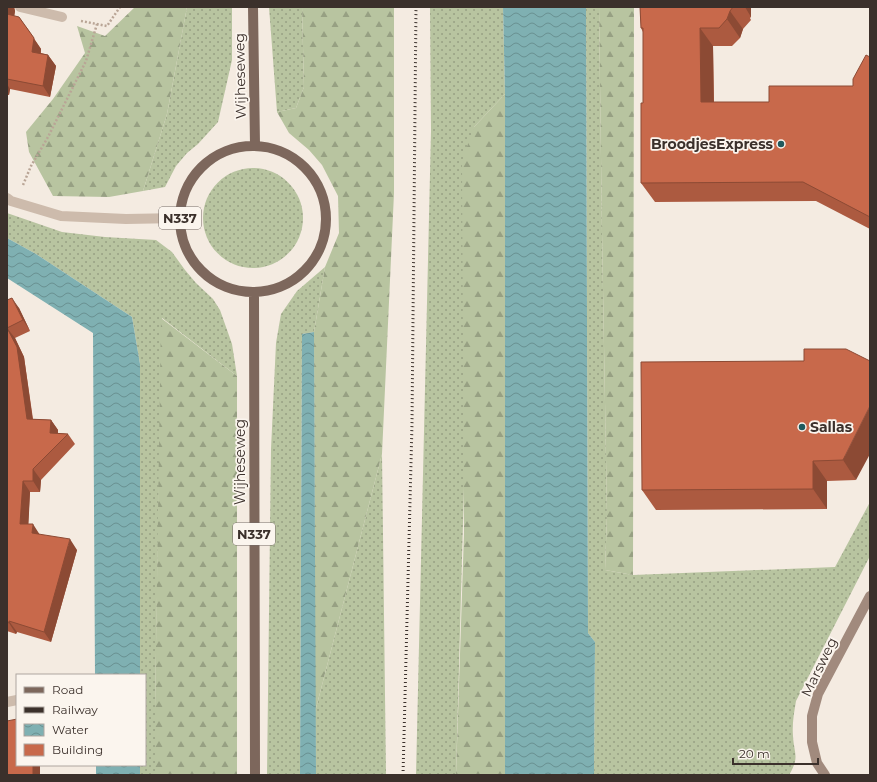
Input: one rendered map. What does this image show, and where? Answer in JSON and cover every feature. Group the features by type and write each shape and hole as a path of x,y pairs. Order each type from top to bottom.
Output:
{"main road":[{"name":"Wijheseweg","path":"253,7 255,145"},
{"name":"N337","path":"255,145 280,150 302,163 318,183 326,207 326,233 317,257 301,276 279,289 254,293 225,287 201,271 185,247 180,218 183,195 194,175 211,158 232,148 255,145"},
{"name":"Wijheseweg","path":"254,293 255,775"}],"street":[{"path":"20,7 62,17"},
{"path":"7,198 17,203 61,216 126,219 180,218"},
{"name":"Marsweg","path":"825,775 817,763 812,742 812,716 818,694 870,596"}],"path":[{"path":"62,17 107,26 120,7"},
{"path":"17,203 31,166 86,61 97,24"}],"green space":[{"path":"135,7 187,7 167,114 143,191 109,197 53,196 29,152 26,132 53,99 85,53 77,26 105,36"},
{"path":"187,7 232,7 232,60 218,122 176,166 165,187 143,191 167,114"},
{"path":"269,7 302,7 304,87 296,108 277,112"},
{"path":"302,7 394,7 394,193 382,454 315,712 314,332 325,267 339,233 338,196 322,165 309,150 289,133 277,112 296,108 304,87"},
{"path":"430,7 503,7 505,94 474,127 456,775 416,775 431,131"},
{"path":"586,7 599,7 607,515 605,570 633,575 835,567 870,502 870,556 796,701 793,736 796,756 789,775 594,775 595,642 588,633"},
{"path":"599,7 634,7 633,575 605,570 607,515"},
{"path":"505,94 505,775 456,775 464,533 462,161 474,127"},
{"path":"253,168 272,171 289,182 300,199 303,218 300,237 289,254 272,265 253,268 234,265 217,254 206,237 203,218 206,199 217,182 234,171"},
{"path":"7,213 62,232 105,237 156,240 172,252 196,283 213,299 220,310 232,344 237,376 162,318 155,775 140,775 140,766 146,766 146,674 140,674 140,364 132,317 36,254 7,238"},
{"path":"325,267 314,332 302,334 300,775 267,775 271,449 276,343 281,314 297,291"},
{"path":"161,318 237,376 237,775 155,775"},
{"path":"382,454 386,775 316,775 315,712"}],"water":[{"path":"503,7 586,7 588,633 595,642 594,775 505,775 505,94"},
{"path":"7,238 36,254 132,317 140,364 140,674 95,674 93,333 7,278"},
{"path":"314,332 316,775 300,775 302,334"},
{"path":"96,766 140,766 140,775 96,775"}],"building":[{"path":"640,7 733,7 727,19 719,28 700,28 701,102 769,102 769,86 853,86 853,79 866,55 870,57 870,217 803,182 641,183 643,28 641,28"},
{"path":"7,14 19,17 34,38 32,52 48,55 43,86 7,79"},
{"path":"12,298 23,320 7,328 7,300"},
{"path":"7,328 17,347 27,419 51,420 50,433 68,434 33,469 33,481 23,481 20,524 33,524 32,533 70,539 44,632 9,621 9,623 7,622"},
{"path":"804,349 846,349 870,361 870,406 843,460 813,461 813,489 642,490 641,362 804,361"},
{"path":"16,719 16,766 33,766 33,775 7,775 7,721"}],"railway":[{"path":"403,775 412,424 416,7"}],"place":[{"name":"BroodjesExpress","path":"781,144"},
{"name":"Sallas","path":"802,427"}]}
